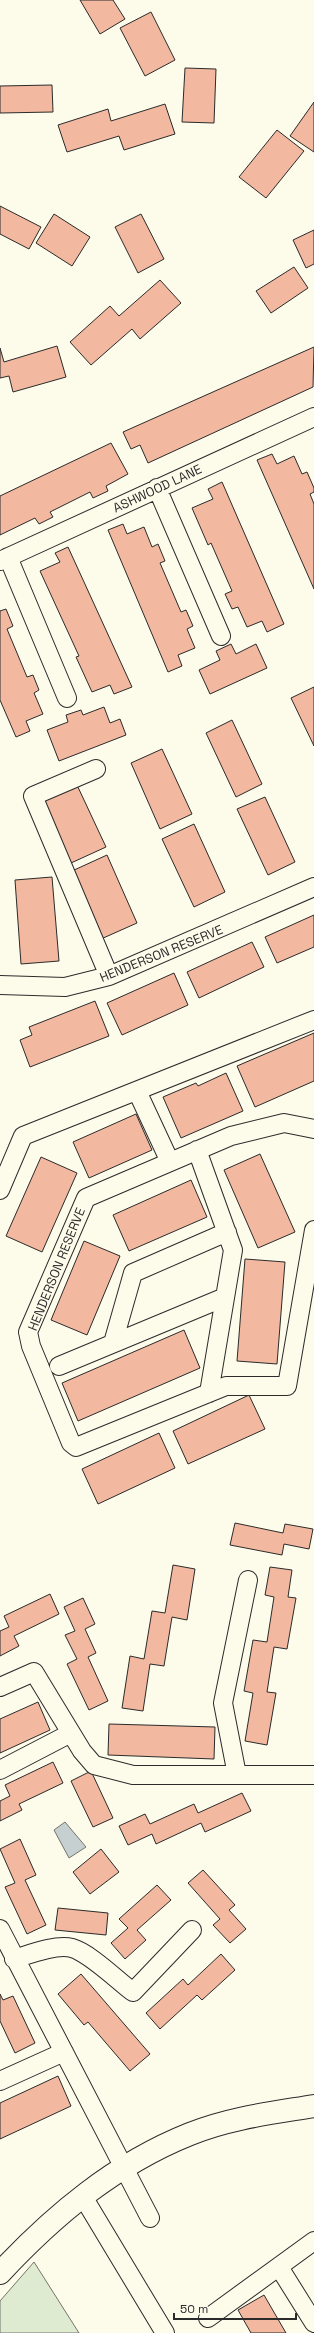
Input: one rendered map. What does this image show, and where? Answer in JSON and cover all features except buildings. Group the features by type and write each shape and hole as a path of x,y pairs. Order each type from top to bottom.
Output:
{"main road":[{"path":"0,2273 82,2195 147,2154 191,2134 248,2117 314,2106"}],"street":[{"name":"ASHWOOD LANE","path":"4,559 157,488 313,420"},
{"path":"157,488 221,636"},
{"path":"4,559 67,698"},
{"path":"96,769 33,796 108,976"},
{"name":"HENDERSON RESERVE","path":"0,985 65,987 108,976 314,887"},
{"path":"0,1190 23,1136 314,1020"},
{"path":"137,1091 170,1162"},
{"name":"HENDERSON RESERVE","path":"314,1129 284,1123 231,1136 86,1198 28,1332 31,1346 71,1443 76,1447 226,1386 286,1386 314,1230"},
{"path":"197,1150 228,1232 233,1250 209,1393"},
{"path":"113,1343 133,1273 228,1232"},
{"path":"59,1366 225,1297"},
{"path":"237,1775 223,1703 248,1580"},
{"path":"0,1687 34,1672 82,1751 94,1765 126,1773 314,1775"},
{"path":"0,1770 71,1733"},
{"path":"0,1929 14,1959 150,2218"},
{"path":"14,1959 46,1949 72,1948 94,1962 133,1992 192,1930"},
{"path":"0,2081 64,2052"},
{"path":"82,2195 165,2333"},
{"path":"208,2318 314,2241"},
{"path":"280,2267 314,2323"}],"green space":[{"path":"34,2262 79,2333 0,2333 0,2301"}],"shaded area":[{"path":"65,1822 86,1847 69,1858 54,1830"}]}
